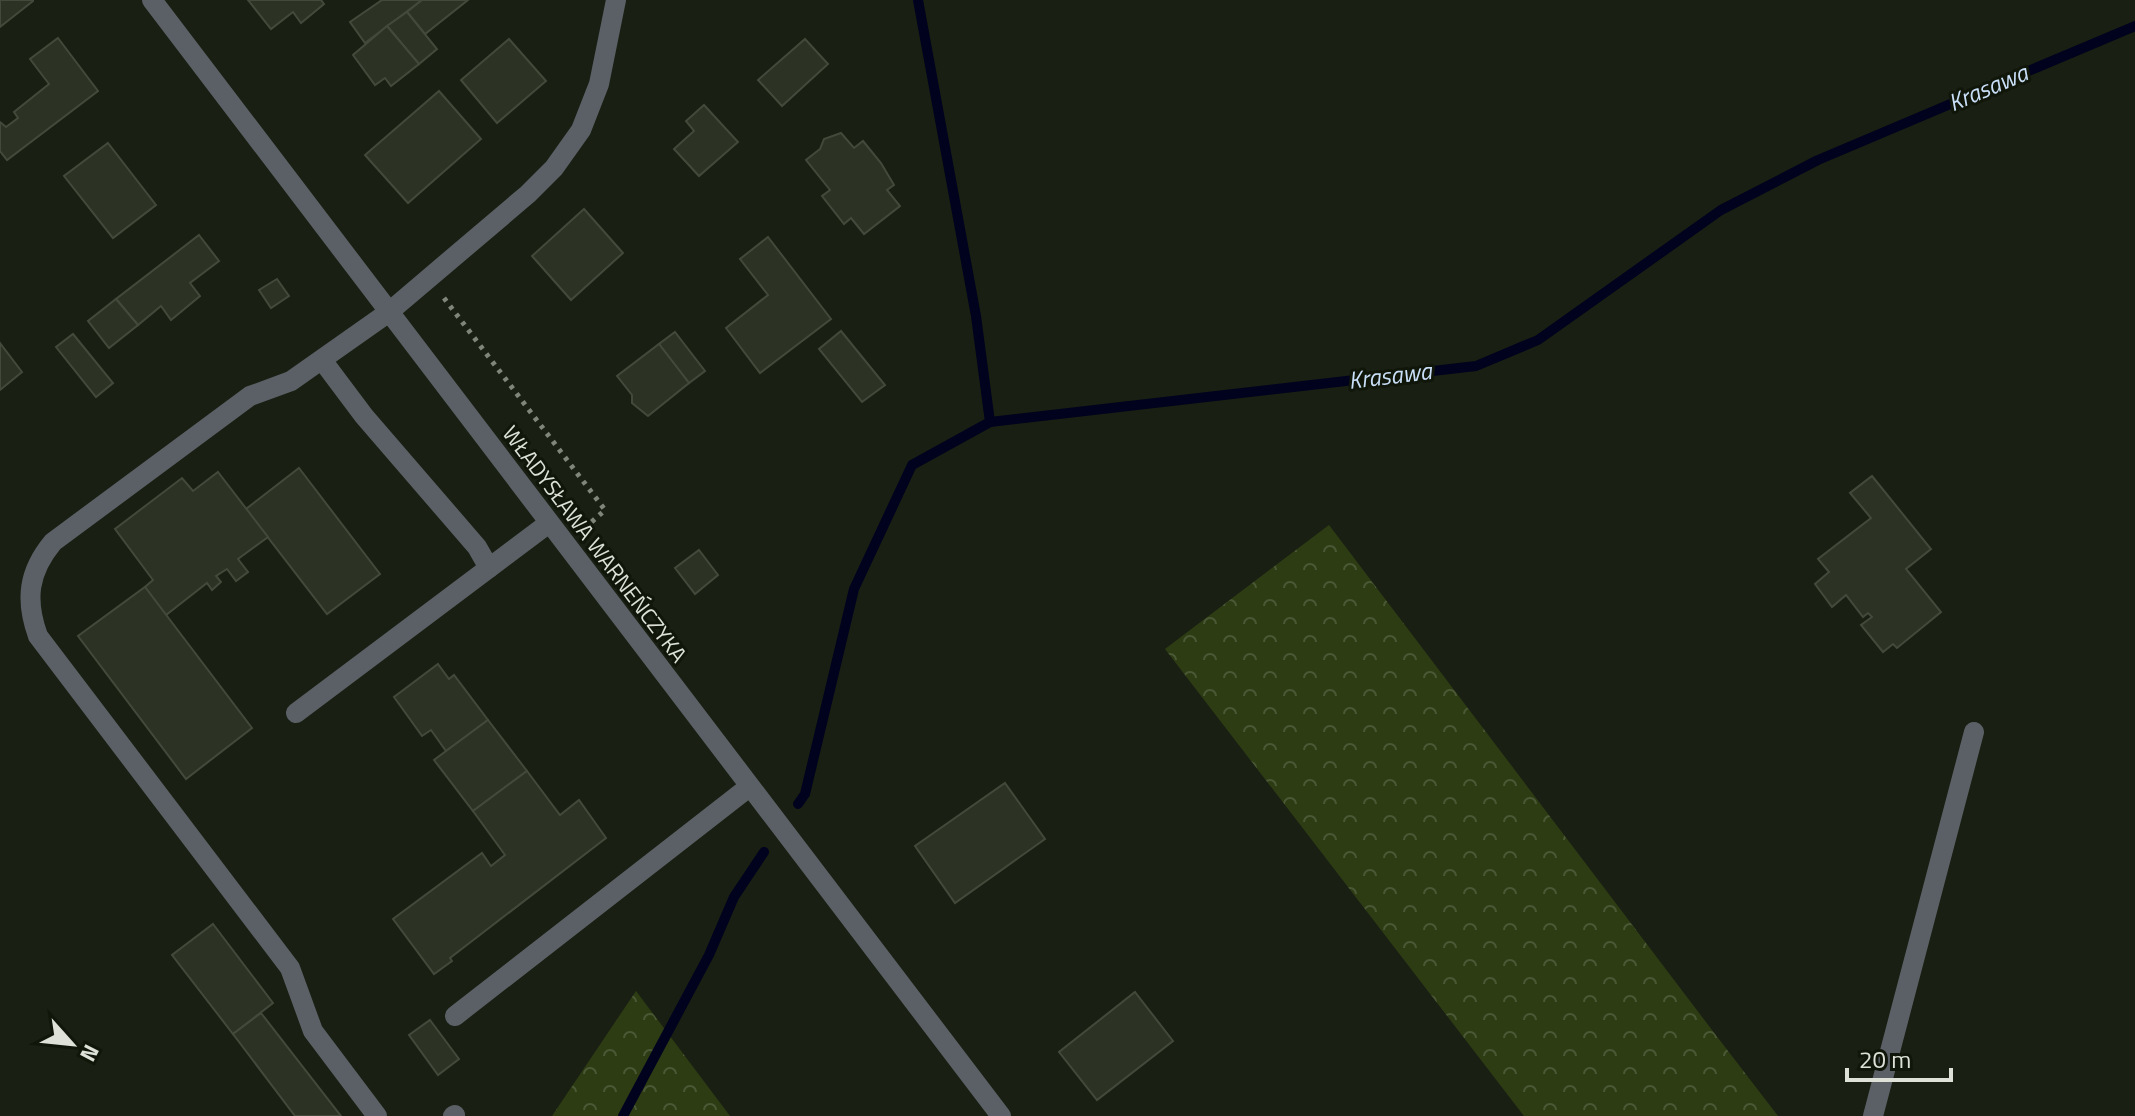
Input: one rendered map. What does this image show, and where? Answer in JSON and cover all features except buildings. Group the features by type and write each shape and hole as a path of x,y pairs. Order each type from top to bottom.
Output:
{"street":[{"name":"WŁADYSŁAWA WARNEŃCZYKA","path":"152,0 1001,1116"},
{"path":"377,1116 313,1031 290,968 38,636 31,616 32,572 53,542 250,396 291,381 389,312 528,194 554,168 581,130 599,84 616,0"},
{"path":"322,360 364,416 477,547 489,568"},
{"path":"296,713 549,523"},
{"path":"1873,1116 1974,732"},
{"path":"455,1016 749,787"}],"path":[{"path":"429,279 605,510 587,526 596,539"}],"green space":[{"path":"1329,525 1778,1116 1524,1116 1165,649"},
{"path":"636,991 730,1116 552,1116"}],"waterway":[{"name":"Krasawa","path":"918,0 976,316 990,422 1476,366 1538,340 1721,210 1818,160 2135,26"},
{"path":"798,804 805,794 854,589 912,465 990,422"},
{"path":"623,1116 709,955 734,897 764,852"}]}
